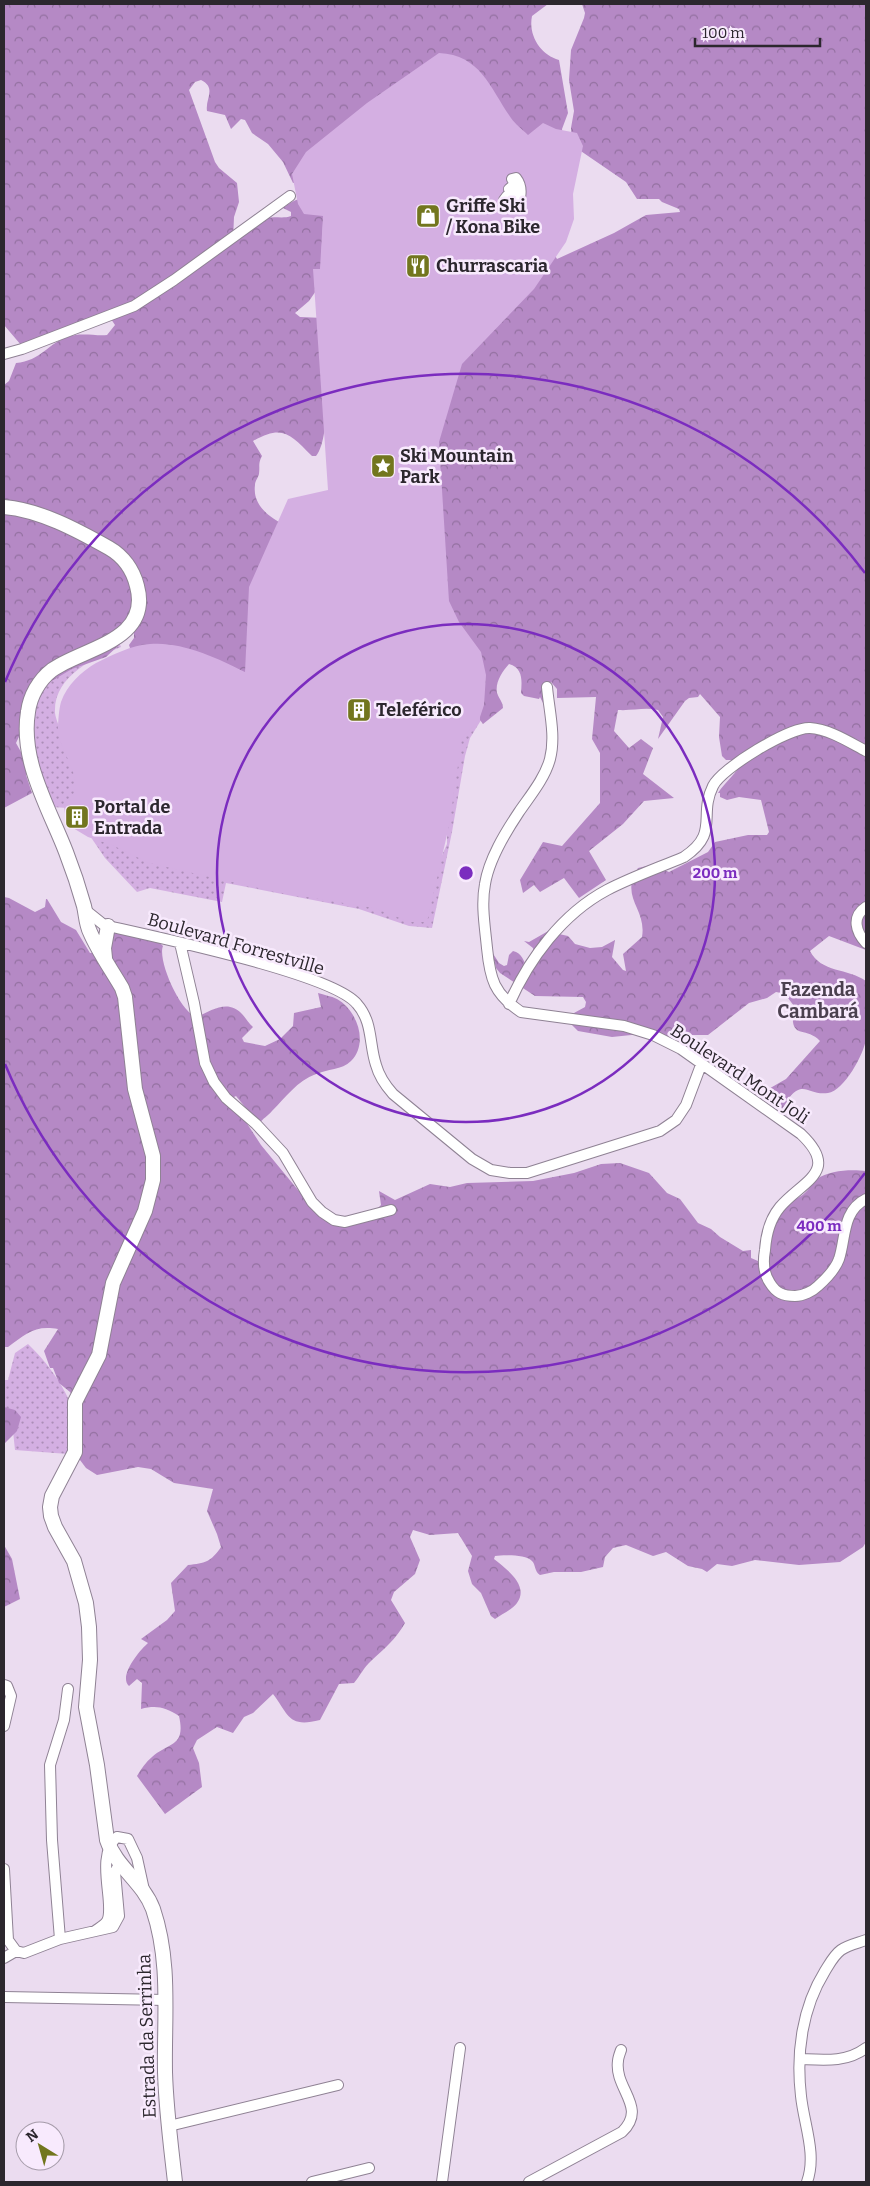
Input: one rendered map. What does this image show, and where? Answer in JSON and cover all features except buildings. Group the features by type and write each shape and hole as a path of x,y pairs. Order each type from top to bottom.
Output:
{"street":[{"path":"4,354 22,350 134,306 174,280 290,196"},
{"name":"Estrada da Serrinha","path":"4,507 18,508 42,515 113,550 125,562 133,574 138,588 139,602 130,626 108,644 51,671 39,683 28,710 27,740 35,775 67,853 89,931 122,988 125,997 135,1088 153,1156 153,1180 145,1211 113,1283 99,1355 75,1402 75,1452 52,1496 50,1506 55,1527 74,1561 86,1603 90,1627 90,1660 86,1707 97,1765 106,1840 110,1849 124,1868 144,1891 153,1909 162,1945 166,2000 165,2072 175,2182"},
{"path":"547,687 552,743 550,761 538,784 502,840 492,860 485,883 483,907 491,978 498,992 510,1004 519,982 534,957 582,906 606,891 684,857 695,850 703,840 706,830 708,798 713,785 724,772 766,743 807,727 820,729 866,751"},
{"path":"866,907 858,915 856,922 859,933 866,943"},
{"path":"84,909 106,926"},
{"path":"89,931 106,926"},
{"path":"105,959 106,926"},
{"name":"Boulevard Forrestville","path":"106,926 180,943 307,978 342,993 356,1002 365,1015 376,1065 383,1082 393,1094 472,1158 491,1170 510,1174 527,1172 660,1130 676,1120 686,1105 701,1065"},
{"path":"180,943 194,1003 204,1063 214,1082 226,1098 256,1124 283,1153 312,1202 322,1212 334,1220 346,1222 391,1210"},
{"name":"Boulevard Mont Joli","path":"510,1004 521,1012 624,1026 653,1035 681,1049 801,1134 812,1144 817,1156 818,1167 813,1178 781,1206 772,1219 766,1240 763,1262 767,1278 775,1291 786,1296 800,1296 815,1289 832,1273 839,1260 847,1221 853,1211 866,1199"},
{"path":"4,1685 7,1686 12,1696 4,1726"},
{"path":"60,1939 52,1840 50,1765 64,1720 68,1689"},
{"path":"94,1932 107,1922 109,1914 106,1870 113,1840 117,1837 128,1839 137,1858 144,1891"},
{"path":"4,1958 16,1951 24,1952 60,1939 113,1927 119,1916 115,1872 117,1868 124,1868"},
{"path":"4,1869 8,1940 16,1951"},
{"path":"807,2182 811,2162 801,2097 800,2059 804,2020 818,1982 834,1956 842,1950 866,1940"},
{"path":"4,1998 166,2000"},
{"path":"442,2182 460,2048"},
{"path":"800,2059 830,2061 848,2058 866,2048"},
{"path":"529,2182 541,2180 622,2132 629,2125 633,2117 632,2109 618,2072 621,2050"},
{"path":"169,2126 338,2085"},
{"path":"312,2182 369,2168"}],"shaded area":[{"name":"Ski Mountain Park","path":"439,53 453,55 475,67 483,75 513,120 528,135 543,123 556,129 577,133 583,146 573,194 574,219 566,242 534,289 462,364 439,442 449,601 459,622 481,652 486,675 484,705 479,720 462,738 449,826 427,922 410,922 374,908 276,892 149,863 112,845 88,837 73,828 65,814 64,806 72,797 75,788 75,778 63,749 58,726 61,702 75,680 96,663 129,648 150,644 174,645 211,656 245,672 249,587 288,499 328,490 313,269 320,269 323,216 304,214 298,204 292,174 306,152 367,103"},
{"path":"119,642 121,647 77,670 61,689 56,700 55,713 79,782 78,792 67,808 53,807 40,778 30,727 40,687 52,675"},
{"path":"481,710 483,717 470,738 465,756 452,832 432,928 409,926 359,909 226,883 222,902 150,888 137,892 105,858 86,830 422,900 447,844 447,832 399,807"},
{"path":"28,1344 51,1370 69,1400 72,1412 72,1427 68,1454 15,1450 13,1431 4,1420 4,1380 8,1380 15,1353"}],"green space":[{"path":"4,4 548,4 532,16 532,31 541,49 559,60 568,113 562,129 563,139 293,183 283,162 268,144 252,133 245,120 241,119 231,129 225,115 207,111 208,87 201,80 195,82 189,90 215,162 219,168 237,183 239,202 234,217 233,240 238,239 262,220 270,217 291,216 291,212 283,208 294,201 303,198 324,203 320,285 309,301 295,313 300,317 324,318 327,390 325,430 321,445 316,456 312,456 292,437 279,432 253,441 262,456 255,484 257,500 264,511 289,527 259,681 131,651 129,645 134,638 134,627 124,632 118,646 106,657 72,669 43,686 16,743 26,761 26,775 32,793 4,808 4,385 9,381 16,363 32,359 55,343 73,336 82,334 107,335 115,325 107,313 21,345 4,325"},
{"path":"582,4 866,4 866,950 829,936 810,951 815,958 828,967 866,981 867,1032 864,1046 847,1079 834,1091 828,1093 806,1089 798,1090 787,1100 790,1112 770,1102 765,1091 786,1079 820,1041 814,1036 796,1029 793,1024 794,1006 781,993 776,992 767,998 749,1003 708,1035 653,1038 641,1034 612,1037 578,1031 572,1025 571,1019 574,1013 585,1007 586,1002 583,997 535,996 500,973 496,968 492,952 499,963 504,966 507,965 509,955 513,951 516,952 522,958 527,969 536,959 533,948 524,941 529,942 550,930 550,932 568,936 575,944 590,948 602,947 615,940 612,957 626,971 623,954 642,937 641,918 632,895 631,887 638,868 651,865 669,872 708,852 715,842 748,835 767,835 769,832 761,800 739,797 727,800 720,797 720,793 718,793 741,764 737,760 726,760 722,756 719,737 720,717 700,694 698,697 689,698 685,701 658,739 663,717 658,710 618,710 614,731 629,748 641,739 653,748 643,774 674,798 644,801 623,824 589,851 606,880 579,898 564,878 540,892 534,885 523,893 520,880 543,842 562,846 600,803 600,753 592,739 596,697 557,698 557,689 551,682 543,693 543,703 540,697 539,699 524,696 521,693 521,675 517,668 509,664 497,685 497,693 503,708 483,724 480,720 479,689 453,653 394,312 549,245 557,259 614,233 646,215 680,212 679,209 659,199 637,199 626,182 572,145 571,128 574,111 569,80 571,50 584,18 585,13"},
{"path":"4,897 35,912 45,907 47,899 61,922 76,930 90,953 105,952 114,927 158,941 163,946 162,953 167,974 184,1007 197,1017 220,1007 231,1007 237,1010 253,1027 242,1038 244,1042 265,1046 280,1039 293,1026 294,1013 321,1007 318,993 335,998 344,1004 355,1019 360,1036 356,1054 351,1061 339,1068 320,1072 303,1081 259,1124 236,1096 234,1097 238,1106 229,1107 246,1122 261,1145 307,1201 318,1211 348,1219 373,1213 381,1205 379,1191 395,1200 430,1184 450,1187 467,1183 533,1181 574,1173 601,1164 620,1163 649,1173 667,1193 680,1199 698,1223 711,1229 743,1251 751,1250 751,1258 758,1261 764,1253 775,1205 798,1198 822,1176 848,1170 866,1171 866,1542 863,1547 840,1562 799,1565 755,1560 732,1566 717,1564 707,1572 688,1566 666,1552 653,1556 626,1545 613,1548 605,1557 603,1567 581,1572 554,1572 540,1575 533,1563 525,1557 495,1556 494,1559 504,1567 518,1584 520,1596 515,1605 495,1619 491,1616 481,1593 472,1584 468,1571 472,1556 458,1533 430,1535 413,1530 410,1537 420,1560 415,1574 394,1592 391,1600 405,1623 394,1639 369,1663 354,1683 339,1684 320,1720 309,1722 295,1721 286,1714 273,1694 253,1713 244,1717 233,1733 217,1727 197,1740 193,1748 199,1763 202,1787 165,1814 137,1776 150,1759 178,1739 181,1726 179,1716 160,1708 141,1709 142,1683 137,1679 129,1686 126,1682 126,1676 131,1663 148,1643 141,1639 167,1620 175,1611 171,1583 188,1565 207,1561 221,1547 207,1511 213,1489 174,1483 151,1469 138,1467 97,1475 86,1468 77,1456 74,1399 70,1392 59,1383 53,1368 50,1368 44,1351 58,1329 43,1328 36,1330 8,1347 4,1347"},
{"path":"4,1407 15,1410 21,1417 17,1431 4,1444"},
{"path":"4,1545 12,1559 20,1599 4,1607"}],"place":[{"name":"Griffe Ski / Kona Bike","path":"428,216"},
{"name":"Churrascaria","path":"418,266"},
{"name":"Ski Mountain Park","path":"383,466"},
{"name":"Teleférico","path":"359,710"},
{"name":"Portal de Entrada","path":"77,817"}],"district":[{"name":"Fazenda Cambará","path":"818,1000"}]}
